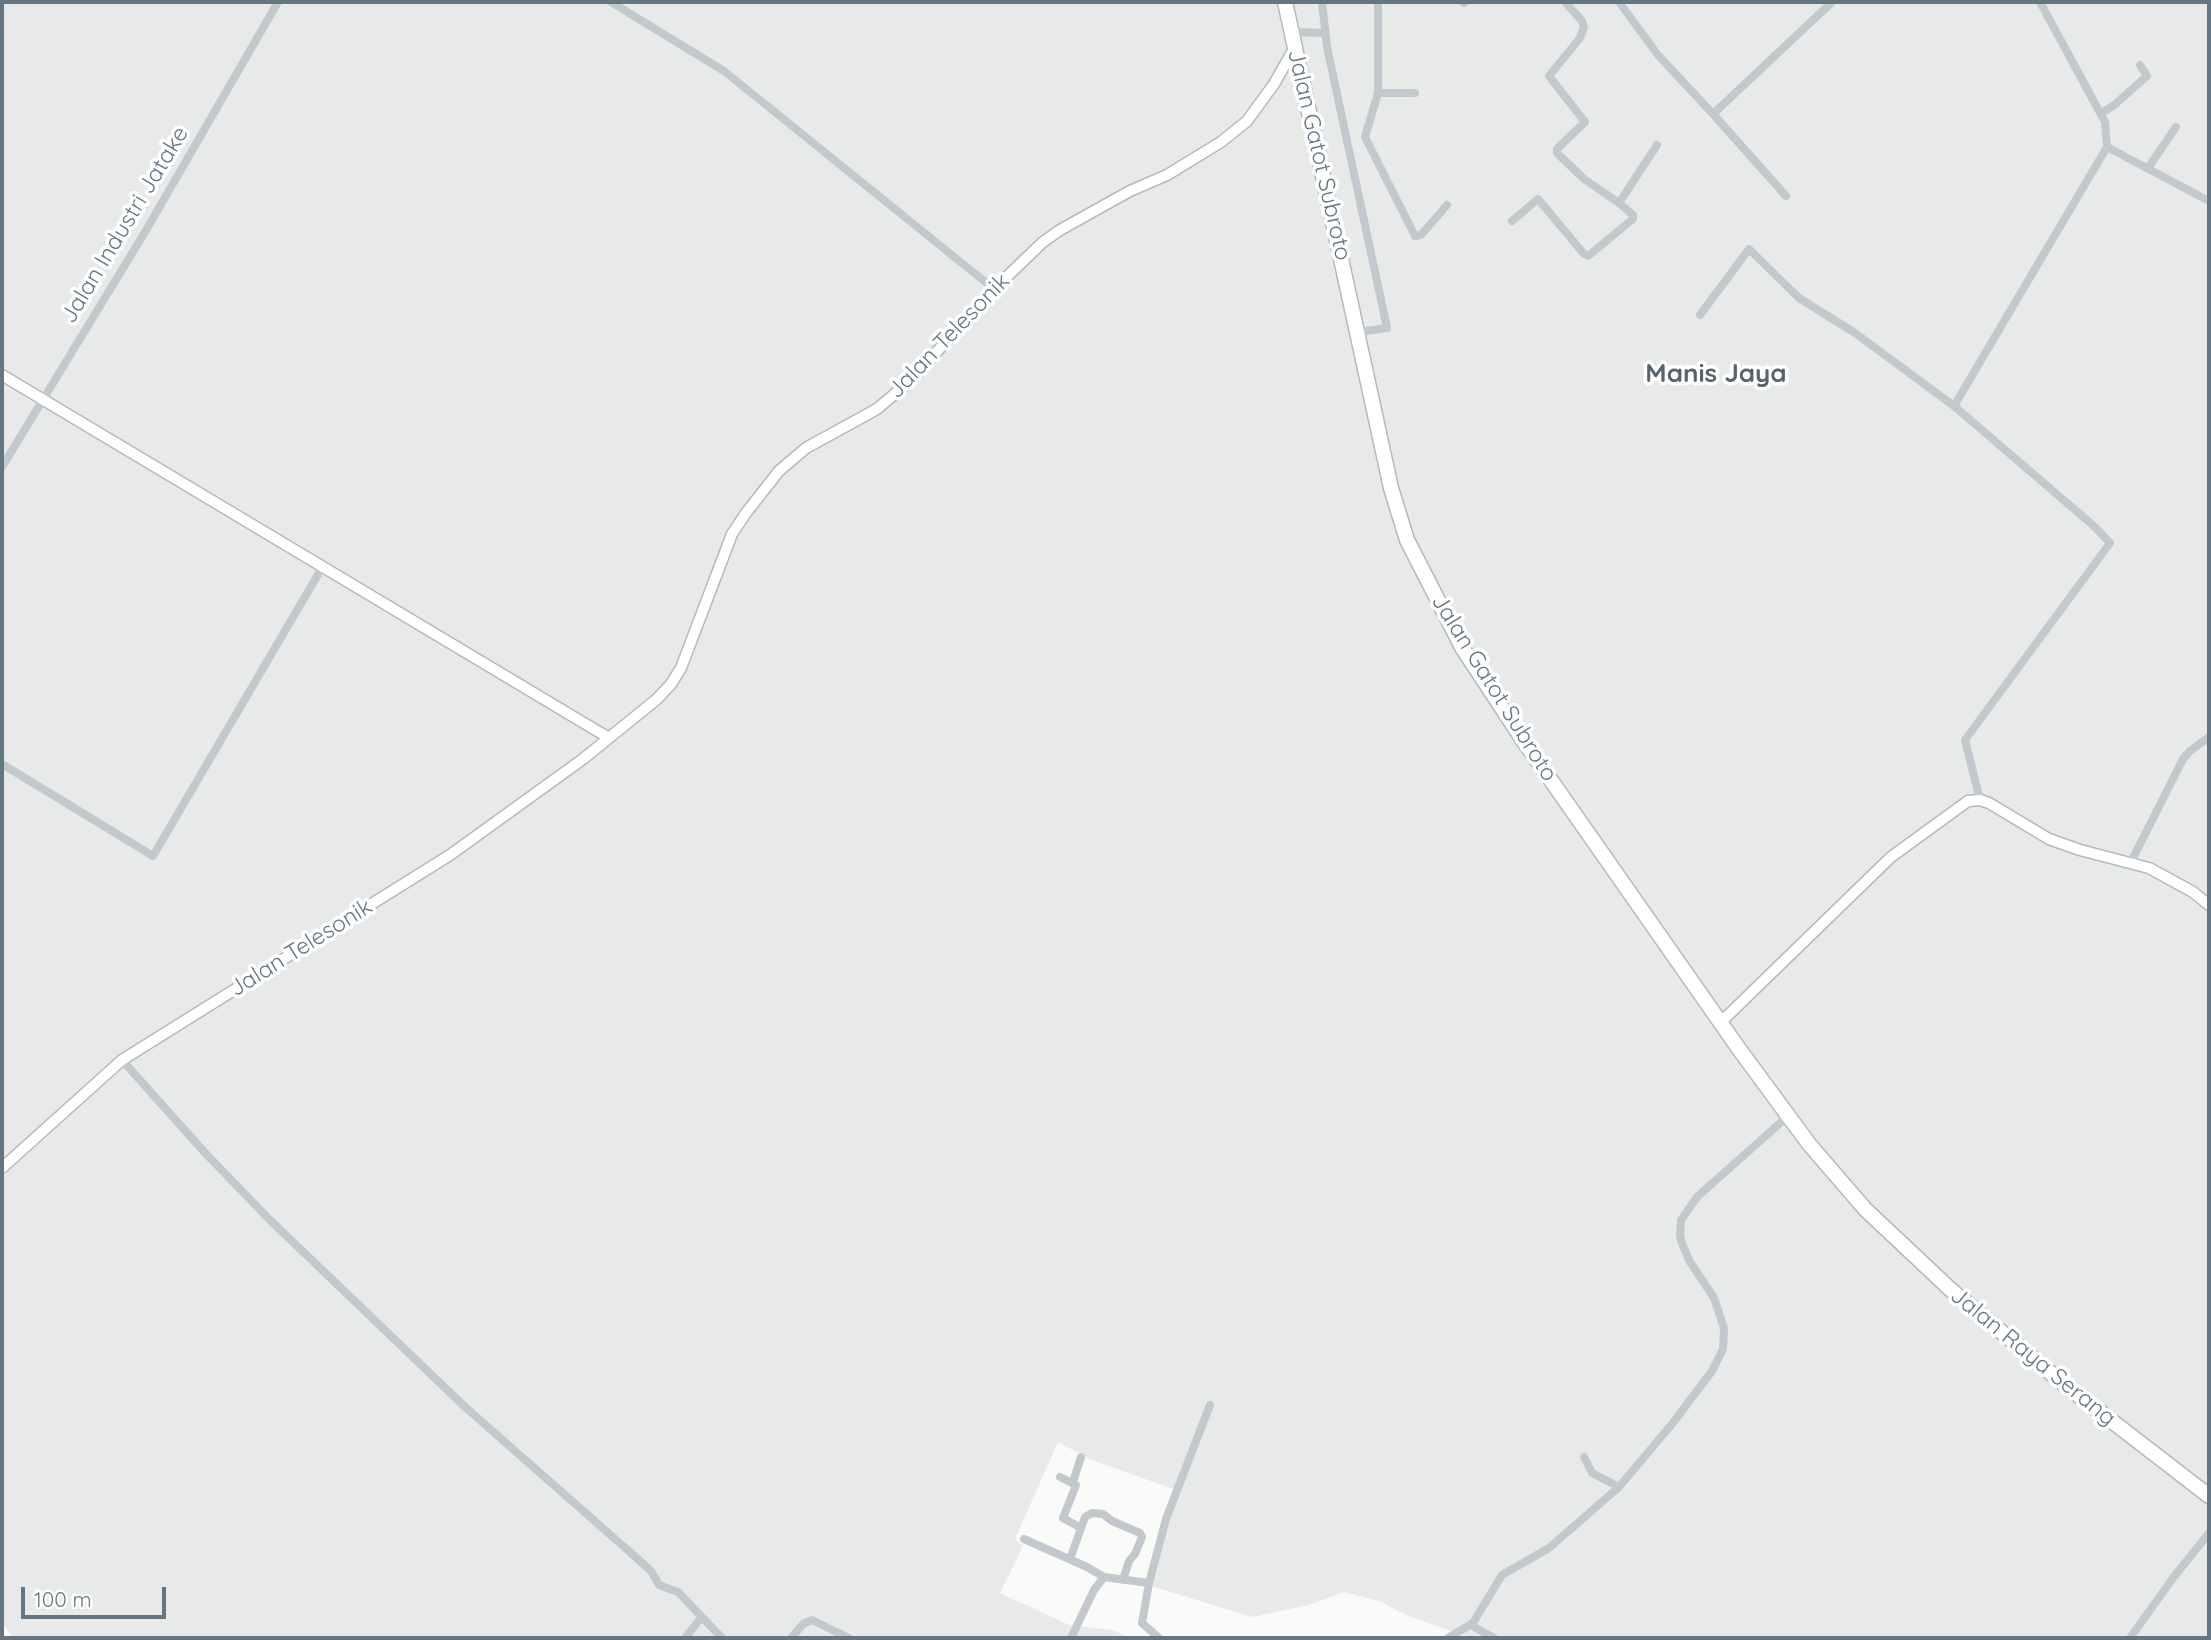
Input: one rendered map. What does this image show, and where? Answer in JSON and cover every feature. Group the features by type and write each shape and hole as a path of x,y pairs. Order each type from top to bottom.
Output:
{"highway":[{"name":"Jalan Gatot Subroto","path":"1285,2 1391,488 1407,540 1463,649 1527,746 1787,1116 1865,1209"},
{"name":"Jalan Raya Serang","path":"1865,1209 1950,1289 2065,1385 2209,1496"}],"street":[{"name":"Jalan Industri Jatake","path":"2,467 152,220 278,2"},
{"path":"611,2 724,71 994,289"},
{"path":"1322,2 1325,33 1387,328 1359,332"},
{"path":"1378,2 1378,93 1365,137 1415,236 1421,235 1447,205"},
{"path":"1512,221 1538,199 1588,256 1633,219 1633,215 1619,203 1568,166 1557,151 1585,122 1549,76 1580,38 1584,27 1565,2"},
{"path":"1619,2 1658,55 1786,196"},
{"path":"1713,114 1832,2"},
{"path":"1954,406 2107,147 2105,122 2101,113 2040,2"},
{"path":"1292,32 1325,33"},
{"name":"Jalan Telesonik","path":"2,1168 122,1060 450,855 583,759 657,699 674,681 681,668 732,534 779,471 806,447 877,409 925,365 994,289 1060,230 1130,191 1167,175 1221,142 1247,121 1275,84 1295,47"},
{"path":"2101,113 2147,76 2140,65"},
{"path":"1378,93 1415,93"},
{"path":"2148,169 2176,127"},
{"path":"1619,203 1657,145"},
{"path":"2107,147 2209,201"},
{"path":"1700,315 1749,249 1799,298 1855,333 1954,406 2095,527 2110,543 1965,740 1980,800"},
{"path":"2,375 609,738"},
{"path":"2,764 153,856 323,566"},
{"path":"2131,862 2183,759 2209,737"},
{"path":"1721,1022 1891,857 1968,801 1980,800 1989,803 2049,839 2158,872 2193,892 2209,905"},
{"path":"122,1060 207,1155 270,1220 464,1406 651,1571 659,1585 678,1592 722,1638"},
{"path":"1448,1638 1471,1625 1502,1575 1549,1548 1619,1487 1689,1403 1720,1360 1724,1328 1722,1316 1714,1297 1690,1262 1683,1246 1680,1236 1681,1220 1697,1197 1787,1116"},
{"path":"1159,1638 1142,1623 1149,1583 1166,1519 1210,1405"},
{"path":"1073,1482 1081,1457"},
{"path":"1584,1457 1592,1473 1619,1487"},
{"path":"1060,1477 1076,1486 1063,1518 1081,1528"},
{"path":"1070,1559 1085,1517 1098,1513 1140,1533 1142,1537 1129,1561 1123,1580"},
{"path":"2130,1638 2209,1533"},
{"path":"1024,1539 1104,1577 1149,1583"},
{"path":"1071,1638 1094,1590 1104,1577"},
{"path":"685,1638 701,1618"},
{"path":"791,1638 803,1624 812,1620 849,1638"},
{"path":"1471,1625 1494,1638"}],"shaded area":[{"path":"2,2 2209,2 2209,1638 1451,1638 1451,1631 1406,1615 1379,1601 1344,1592 1309,1605 1252,1617 1148,1585 1176,1490 1092,1460 1058,1442 1015,1539 1023,1546 1000,1593 1069,1625 1112,1630 1131,1638 13,1638 2,1623"}],"district":[{"name":"Manis Jaya","path":"1716,374"}]}
